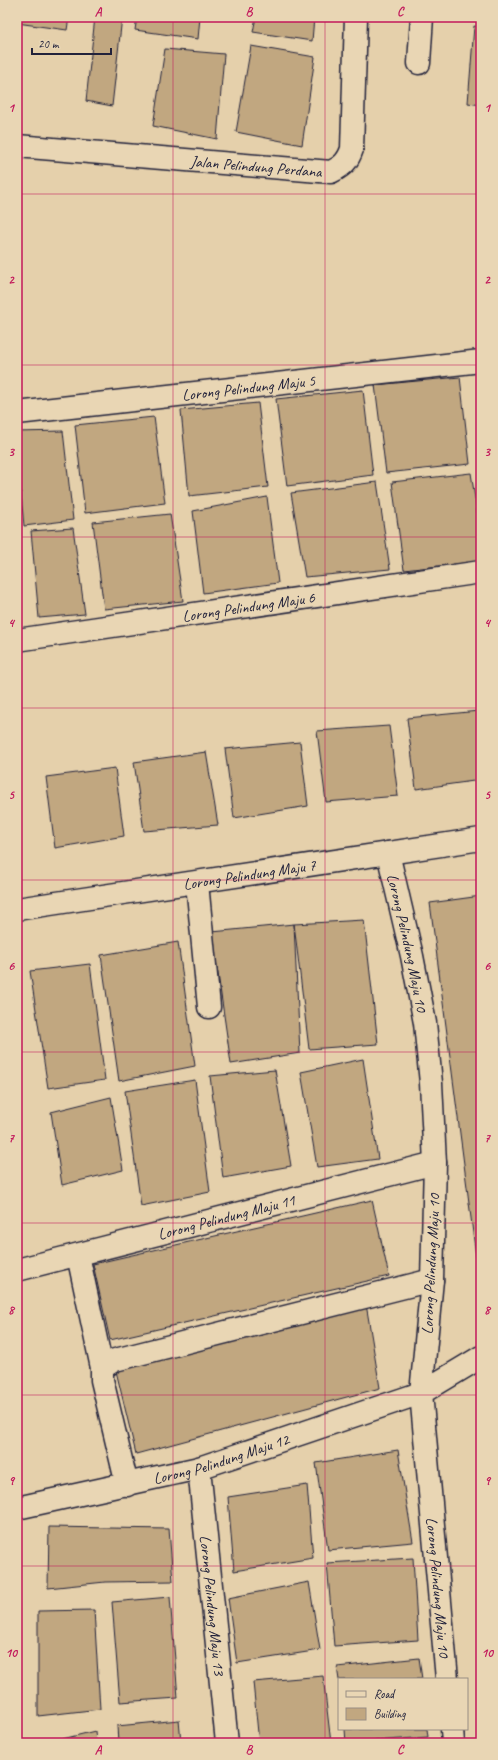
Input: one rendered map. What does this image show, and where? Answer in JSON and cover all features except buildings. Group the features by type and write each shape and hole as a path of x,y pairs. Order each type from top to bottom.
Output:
{"street":[{"name":"Jalan Pelindung Perdana","path":"17,146 331,172 345,163 352,148 356,17"},
{"path":"419,63 422,17"},
{"name":"Lorong Pelindung Maju 5","path":"17,414 481,362"},
{"name":"Lorong Pelindung Maju 6","path":"17,640 481,572"},
{"name":"Lorong Pelindung Maju 7","path":"17,909 481,838"},
{"name":"Lorong Pelindung Maju 10","path":"388,853 412,956 425,1023 431,1083 435,1163 432,1280 421,1393 447,1678"},
{"path":"198,882 209,1007"},
{"name":"Lorong Pelindung Maju 11","path":"17,1270 435,1163"},
{"path":"78,1255 102,1368 102,1380 128,1484"},
{"path":"102,1368 115,1360 432,1280"},
{"name":"Lorong Pelindung Maju 12","path":"17,1508 199,1468 421,1393 481,1357"},
{"name":"Lorong Pelindung Maju 13","path":"199,1468 227,1743"},
{"path":"452,1730 453,1743"}]}
